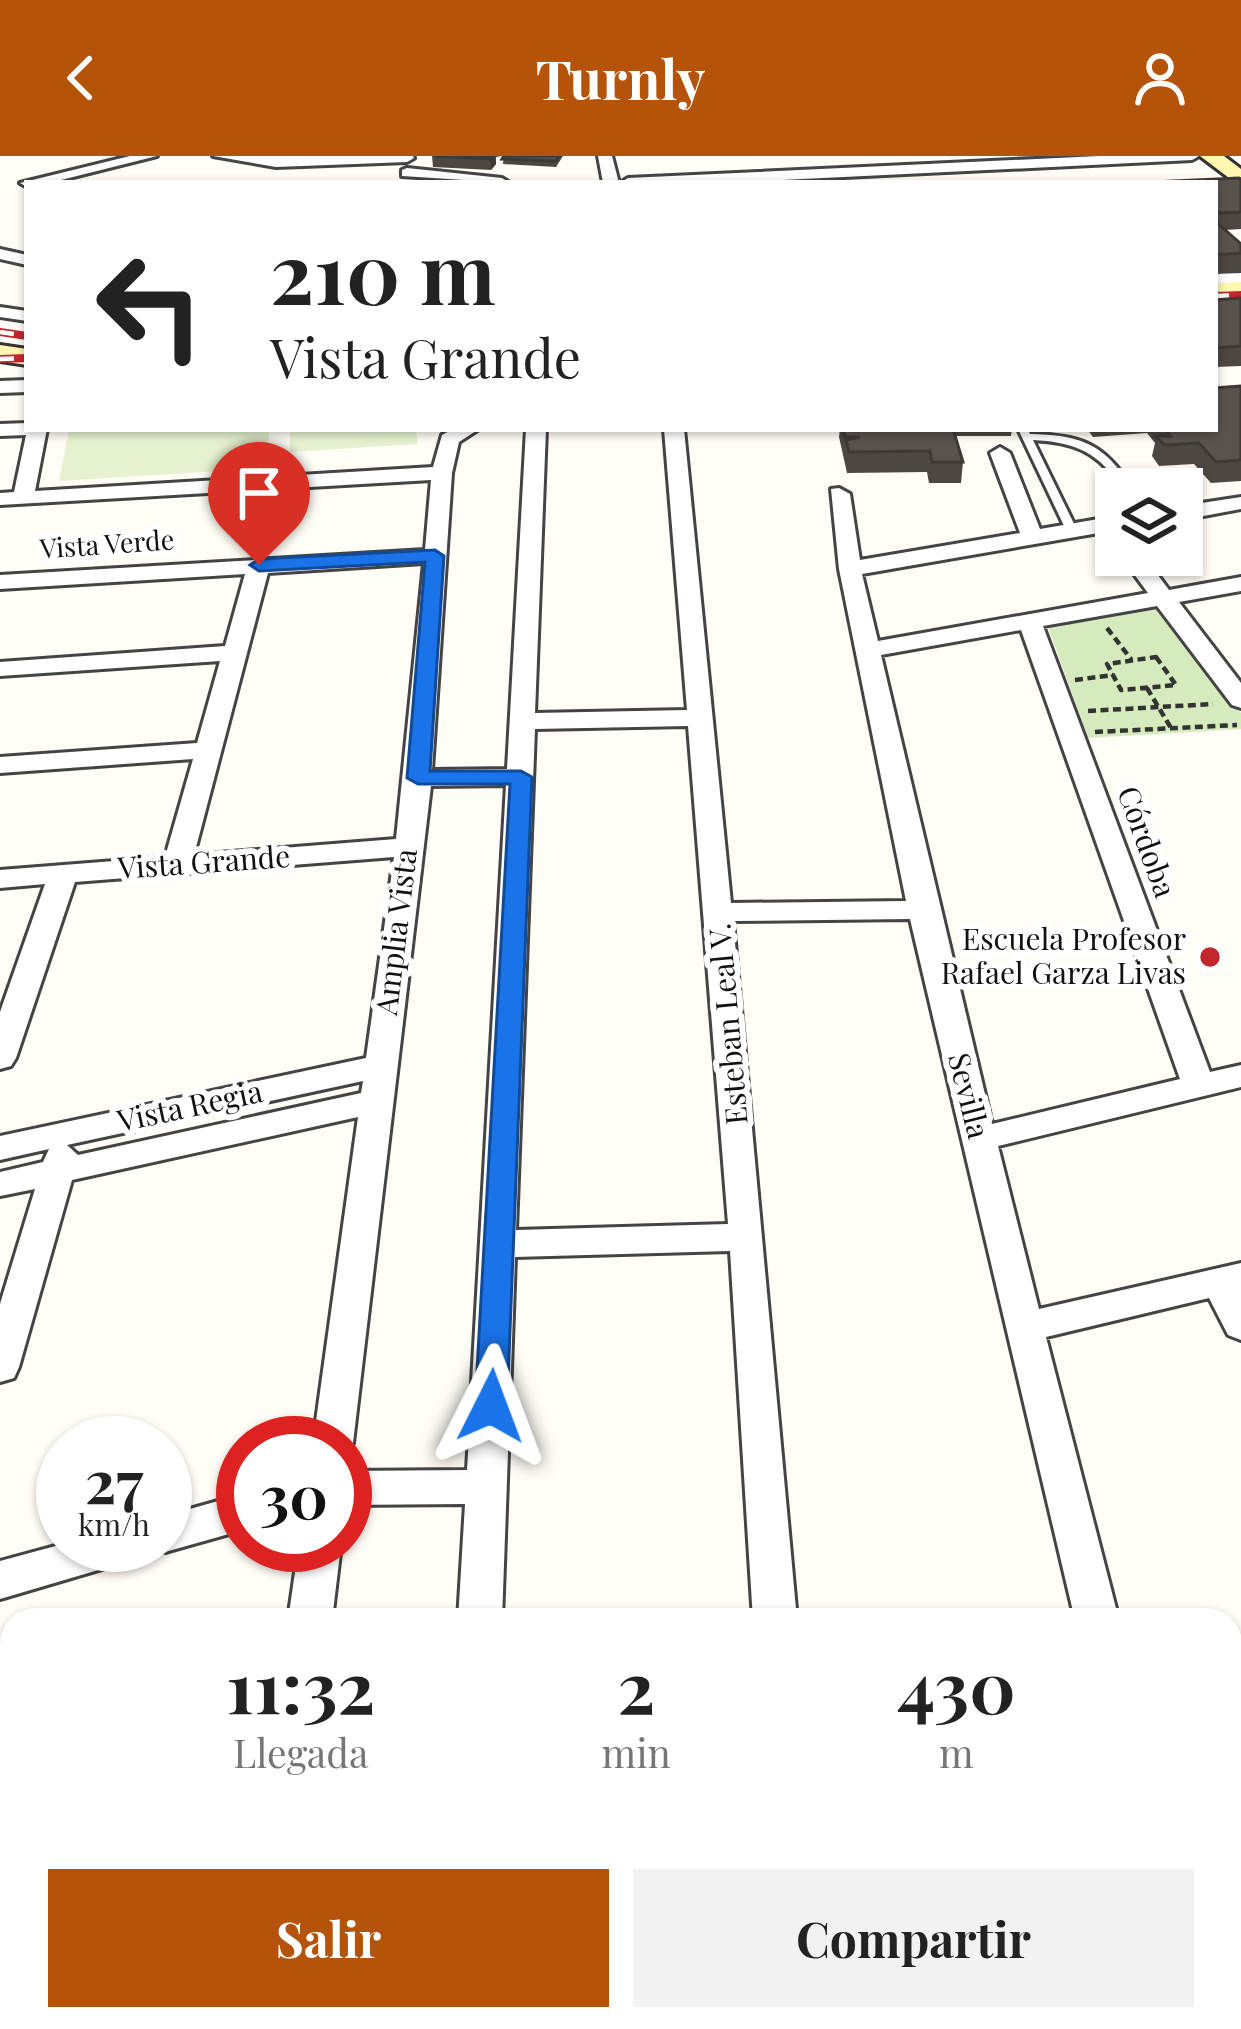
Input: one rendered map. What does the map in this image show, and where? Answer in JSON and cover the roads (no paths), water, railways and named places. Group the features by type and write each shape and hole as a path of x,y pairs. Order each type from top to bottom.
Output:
{"main road":[{"path":"1211,156 1237,188"}],"street":[{"path":"74,156 131,180"},
{"path":"41,180 150,156"},
{"path":"220,156 407,167 484,180"},
{"path":"765,180 1192,156"},
{"path":"37,432 11,498 442,472"},
{"name":"Amplia Vista","path":"336,1416 418,778 442,472 449,439 462,432"},
{"path":"481,1608 536,432"},
{"name":"Esteban Leal V.","path":"674,432 748,1237 774,1608"},
{"path":"1000,453 1032,536"},
{"name":"Sevilla","path":"839,494 850,569 923,910 1094,1608"},
{"path":"1203,509 1241,503"},
{"path":"850,569 1095,528"},
{"name":"Vista Verde","path":"0,582 435,556"},
{"path":"177,866 259,565"},
{"path":"1145,576 1231,692"},
{"path":"868,650 1241,584"},
{"name":"Córdoba","path":"1030,622 1199,1086"},
{"path":"0,669 236,653"},
{"path":"525,721 698,718"},
{"path":"0,765 211,751"},
{"path":"418,778 521,777"},
{"name":"Vista Grande","path":"0,879 408,847"},
{"path":"0,1058 9,1003 63,874"},
{"path":"720,912 923,910"},
{"path":"979,1139 1241,1076"},
{"name":"Vista Regia","path":"0,1148 379,1084"},
{"name":"Vista Regia","path":"0,1184 379,1084"},
{"path":"0,1367 68,1134"},
{"path":"501,1244 748,1237"},
{"path":"1025,1327 1230,1280 1241,1325"},
{"path":"372,1488 486,1486"},
{"path":"0,1580 36,1570"},
{"path":"312,1608 316,1572"}],"lane":[{"path":"1025,433 1085,442 1104,454 1114,468"},
{"path":"1025,433 1072,530"}],"railway":[{"path":"1218,296 1241,295"},
{"path":"0,332 24,336"},
{"path":"0,359 24,358"}],"place":[{"name":"Escuela Profesor Rafael Garza Livas","path":"1210,957"}]}
